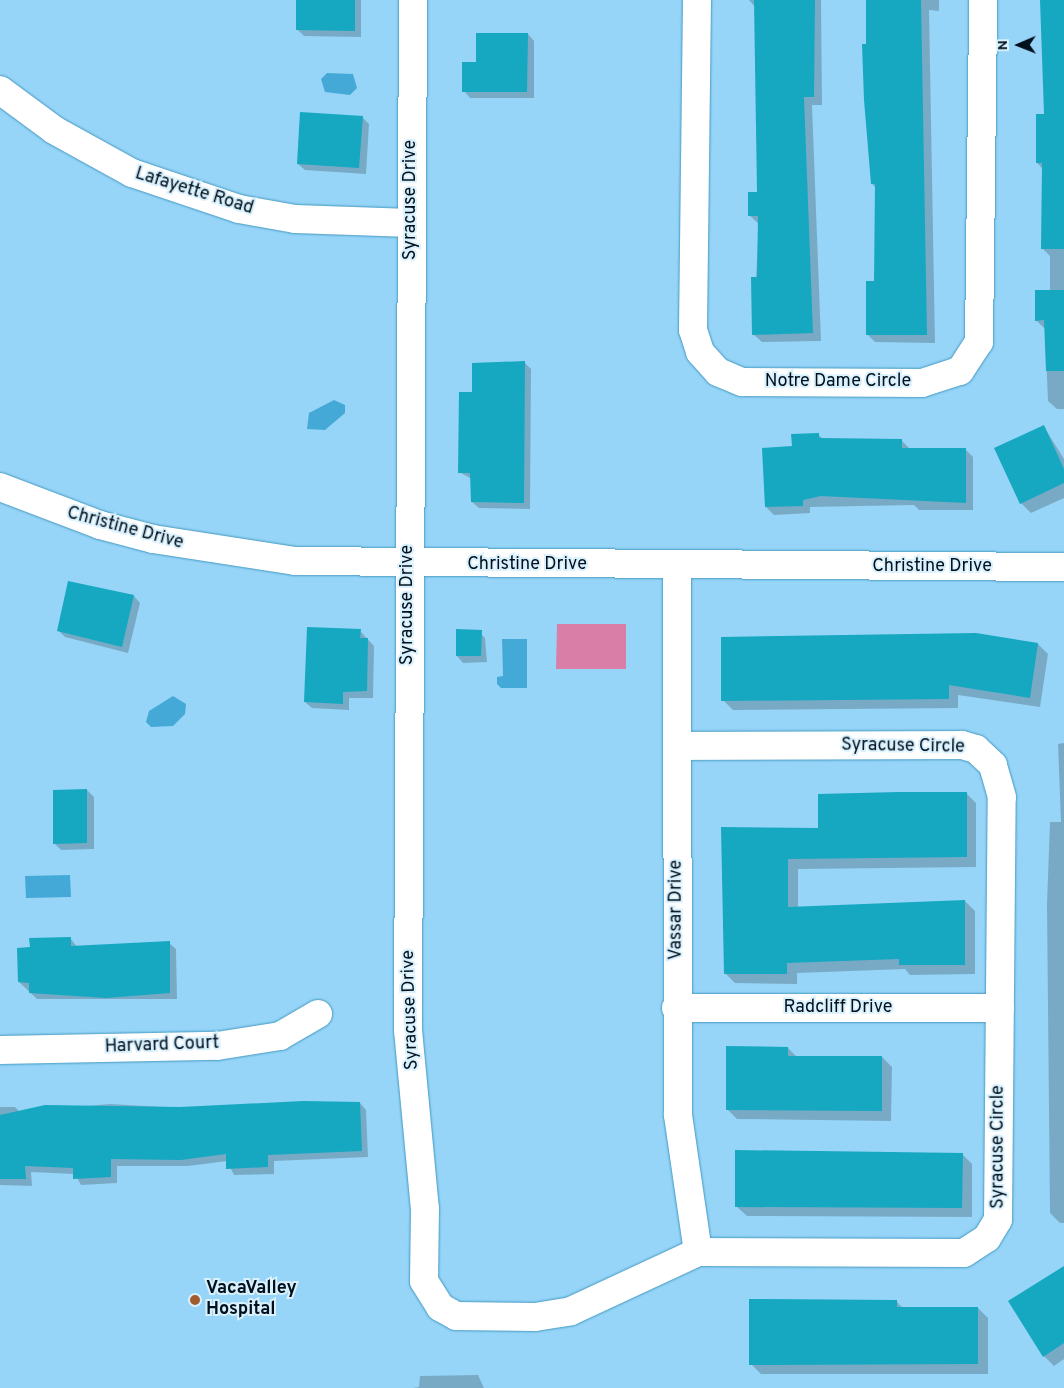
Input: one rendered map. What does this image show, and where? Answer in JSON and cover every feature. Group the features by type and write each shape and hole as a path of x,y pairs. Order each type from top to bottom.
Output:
{"street":[{"name":"Syracuse Drive","path":"413,0 408,565 408,1030 425,1209"},
{"name":"Notre Dame Circle","path":"698,0 693,330 700,352 718,372 742,382 922,383 960,371 980,342 983,0"},
{"name":"Lafayette Road","path":"0,90 54,130 132,173 240,209 295,219 411,223"},
{"name":"Christine Drive","path":"0,488 100,525 181,545 295,561 408,565 1064,567"},
{"name":"Vassar Drive","path":"677,566 676,1008 678,1115 698,1252"},
{"name":"Syracuse Circle","path":"425,1209 423,1272 427,1291 440,1307 466,1318 535,1318 571,1312 698,1252 953,1255 979,1245 994,1231 1000,1213 1002,797 999,778 987,758 962,745 677,746"},
{"name":"Radcliff Drive","path":"676,1008 1000,1008"},
{"name":"Harvard Court","path":"0,1050 218,1046 280,1036 318,1014"}],"shaded area":[{"path":"557,624 626,624 626,669 556,669"}],"water":[{"path":"327,73 353,74 357,88 350,95 325,92 321,79"},
{"path":"334,400 345,405 345,413 325,430 307,429 309,413"},
{"path":"502,639 527,639 527,688 501,688 497,684 497,677 503,676"},
{"path":"173,696 186,704 185,714 173,726 151,727 146,722 149,711"},
{"path":"70,875 71,897 26,898 25,876"}],"building":[{"path":"296,0 355,0 355,31 296,30"},
{"path":"754,0 815,0 814,97 804,97 813,333 752,335 751,277 757,277 758,216 748,216 748,192 757,192"},
{"path":"866,0 921,0 927,335 866,335 866,281 874,281 875,184 871,184 864,100 862,44 866,44"},
{"path":"1040,0 1064,0 1064,249 1041,249 1042,163 1036,163 1036,114 1044,114"},
{"path":"476,33 528,33 527,92 462,92 462,62 476,62"},
{"path":"300,112 363,116 359,168 297,164"},
{"path":"1035,290 1064,290 1064,371 1046,371 1044,320 1035,321"},
{"path":"525,361 524,503 471,502 470,473 458,473 459,392 472,392 472,363"},
{"path":"1044,425 1064,469 1064,483 1020,504 994,448"},
{"path":"819,433 819,438 902,439 902,448 966,448 966,503 821,496 803,500 803,506 765,507 762,448 792,446 791,434"},
{"path":"68,581 134,595 122,647 57,631"},
{"path":"307,627 361,629 360,638 368,638 367,691 343,692 343,704 304,702"},
{"path":"456,629 482,630 481,656 456,656"},
{"path":"976,633 1038,643 1030,698 949,685 949,699 721,701 721,637"},
{"path":"87,789 87,843 53,844 53,790"},
{"path":"967,792 967,857 788,859 788,907 965,900 965,965 899,965 899,959 787,963 787,974 724,974 721,827 818,828 818,794"},
{"path":"71,937 71,946 170,941 170,993 106,998 29,993 29,983 18,982 17,948 30,947 29,938"},
{"path":"726,1046 788,1047 788,1056 882,1056 882,1111 726,1110"},
{"path":"303,1101 360,1102 362,1151 268,1155 268,1167 226,1169 226,1154 181,1160 111,1159 111,1177 73,1179 73,1168 25,1166 26,1179 0,1179 0,1115 45,1105 180,1107"},
{"path":"735,1150 963,1153 962,1208 735,1207"},
{"path":"1064,1266 1064,1343 1043,1357 1008,1301"},
{"path":"749,1299 897,1300 897,1307 978,1307 978,1364 749,1365"}],"place":[{"name":"VacaValley Hospital","path":"195,1300"}]}
